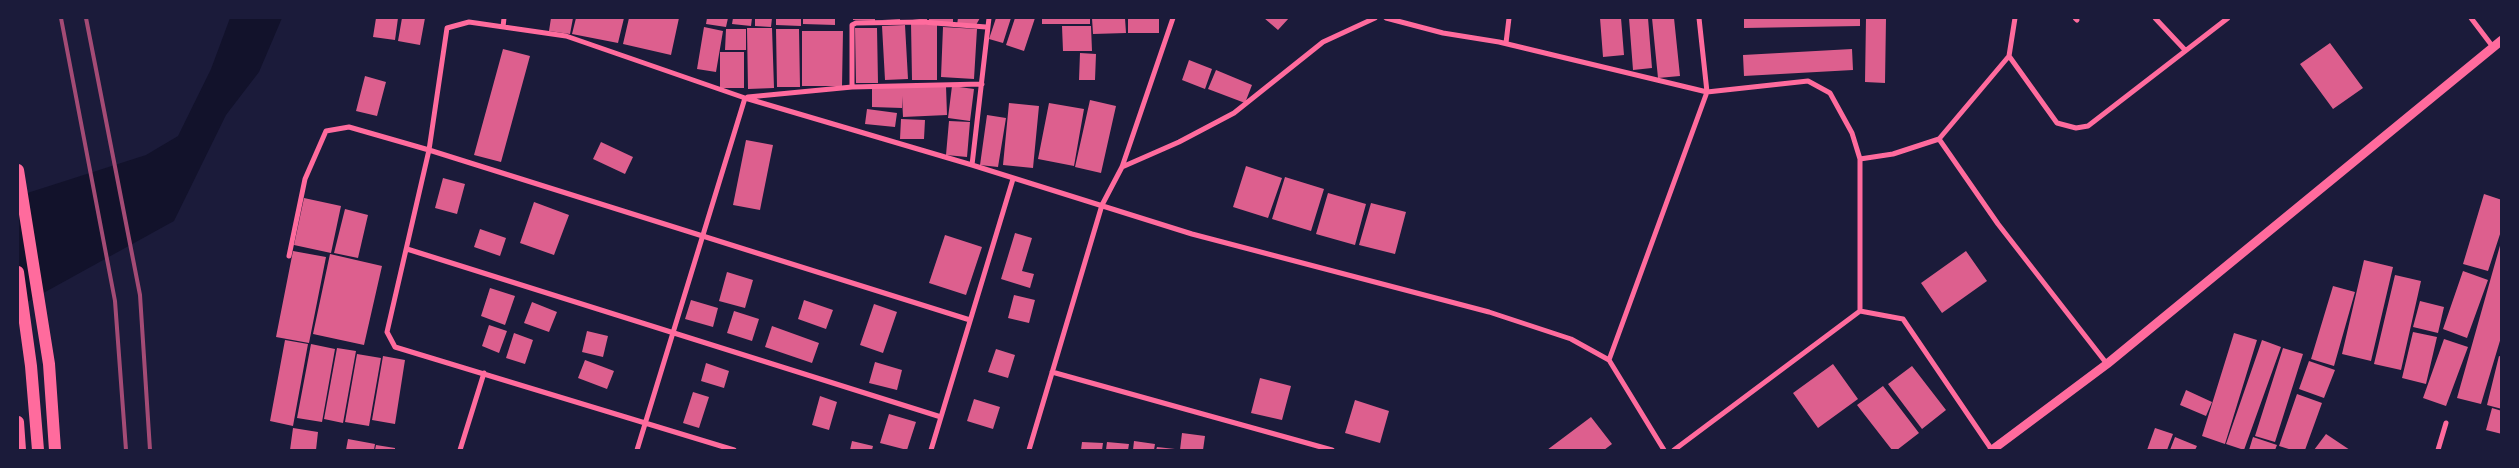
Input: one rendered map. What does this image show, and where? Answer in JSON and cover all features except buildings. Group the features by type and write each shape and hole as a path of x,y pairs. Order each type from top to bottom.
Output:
{"main road":[{"path":"18,170 46,346 56,450"},
{"path":"18,272 31,366 38,450"},
{"path":"18,422 20,450"}],"street":[{"path":"502,27 504,18"},
{"path":"972,165 982,84 986,27 989,18"},
{"path":"1029,450 1102,205 1122,167 1172,18"},
{"path":"1122,167 1179,142 1234,113 1323,42 1374,18"},
{"path":"1386,18 1443,33 1506,44 1707,92 1808,80 1830,93 1852,133 1860,159 1860,311"},
{"path":"1506,44 1509,18"},
{"path":"1609,360 1707,92 1698,18"},
{"path":"1860,159 1893,154 1939,139 2009,56 2015,18"},
{"path":"2155,18 2185,50"},
{"path":"2009,56 2057,123 2076,128 2088,126 2228,18"},
{"path":"2471,18 2493,47"},
{"path":"734,450 395,347 387,332 429,150 447,28 469,22 566,36 745,98 972,165 1192,234 1489,312 1571,339 1609,360 1664,450"},
{"path":"852,87 852,25 856,23 922,22 986,27"},
{"path":"1674,450 1860,311 1903,319 1992,450 2107,364 2502,40"},
{"path":"745,98 852,87 982,84"},
{"path":"637,450 745,98"},
{"path":"289,256 305,179 326,131 349,127 429,150 970,320"},
{"path":"1939,139 1998,224 2107,364"},
{"path":"931,450 1013,179"},
{"path":"407,249 941,417"},
{"path":"1052,372 1332,450"},
{"path":"460,450 484,373"},
{"path":"2438,450 2446,423"}],"shaded area":[{"path":"230,18 282,18 259,72 226,115 174,221 18,307 18,196 146,155 178,136 211,69"}],"railway":[{"path":"61,18 115,301 126,450"},
{"path":"86,18 140,295 150,450"}]}
